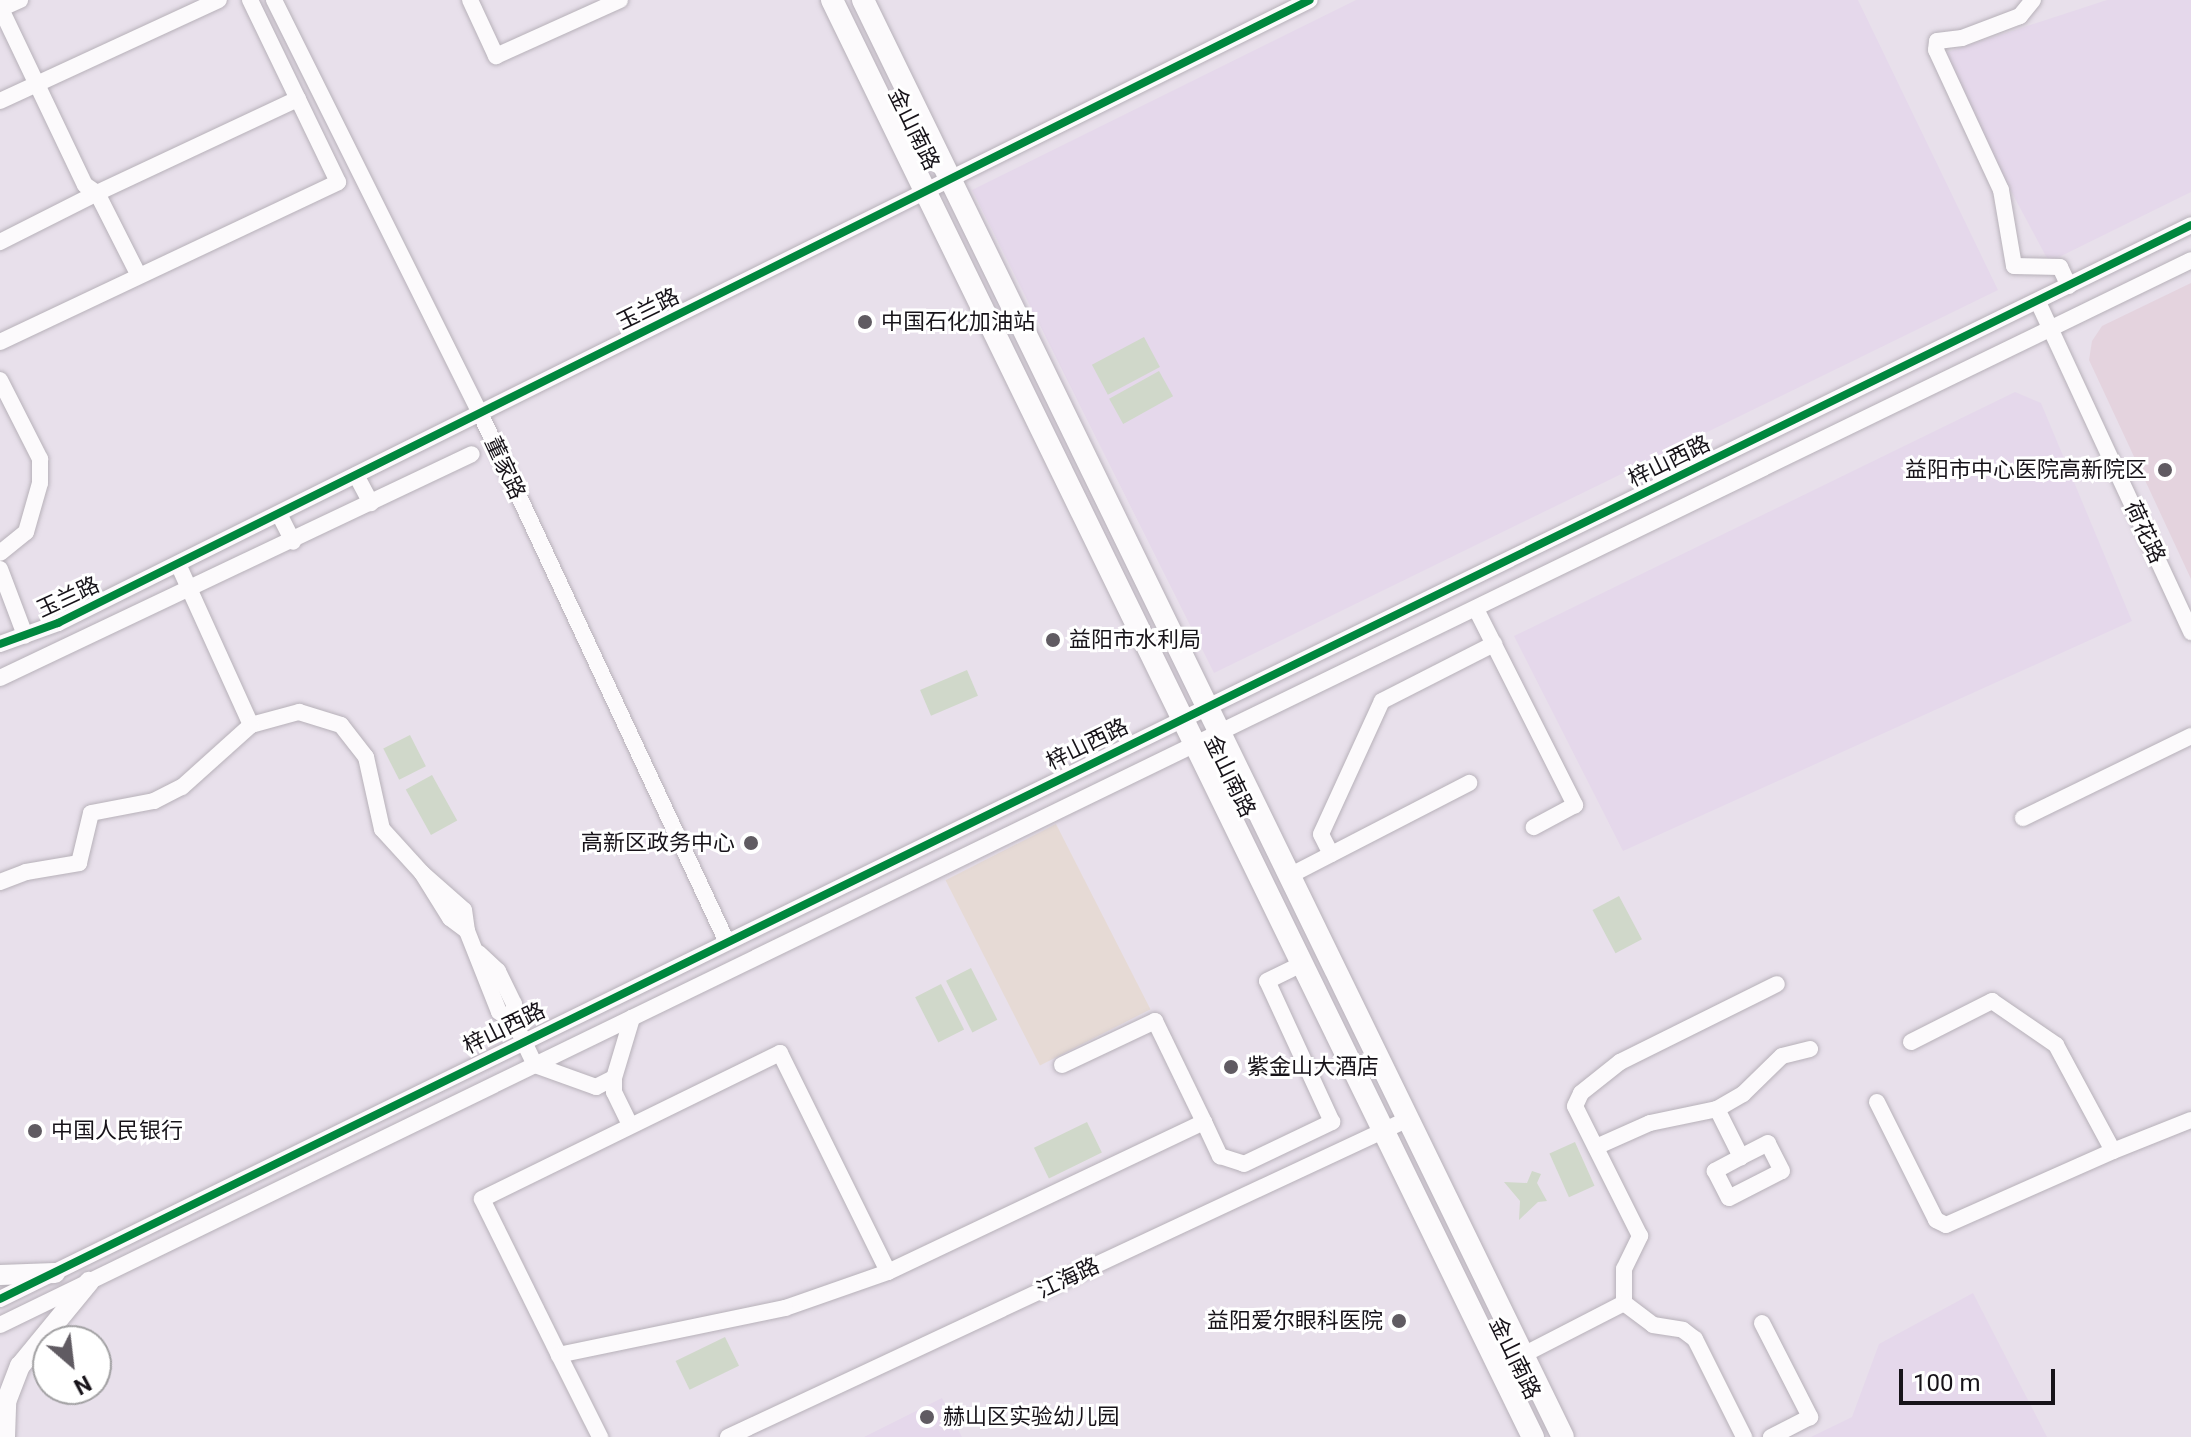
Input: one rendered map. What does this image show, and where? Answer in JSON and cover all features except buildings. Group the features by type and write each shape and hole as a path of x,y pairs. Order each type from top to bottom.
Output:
{"highway":[{"name":"金山南路","path":"832,0 1533,1437"},
{"name":"金山南路","path":"863,0 1563,1437"},
{"path":"861,59 886,47"}],"main road":[{"path":"0,1275 55,1273"},
{"path":"5,1437 6,1402 20,1366 89,1282"}],"street":[{"path":"20,0 0,8 85,185 97,193 138,274"},
{"path":"0,101 219,0"},
{"path":"0,342 138,274 338,182 250,0"},
{"name":"董家路","path":"274,0 480,413 726,940"},
{"path":"470,0 496,56 620,0"},
{"name":"玉兰路","path":"0,644 178,564 1310,0"},
{"path":"2033,0 2020,16 1962,38 1937,41 1936,50 2001,190 2014,266 2060,267 2069,286"},
{"path":"0,242 298,99"},
{"name":"梓山西路","path":"0,1299 523,1039 2191,225"},
{"path":"0,1325 2051,331 2191,260"},
{"name":"荷花路","path":"2038,302 2191,632"},
{"path":"0,380 40,459 40,483 26,532 0,553"},
{"path":"0,678 191,592 472,454"},
{"path":"356,475 371,503"},
{"path":"279,514 293,542"},
{"path":"1521,553 1534,581"},
{"path":"178,564 251,725"},
{"path":"0,569 25,635"},
{"path":"1476,609 1575,805 1534,827"},
{"path":"1355,633 1369,661"},
{"path":"1331,854 1321,834 1382,701 1494,644"},
{"path":"0,882 26,872 79,863 91,813 154,801 182,787 251,725 299,712 341,725 366,757 382,829 422,873 450,918 467,931 479,953 483,979 499,1012 514,1021 535,1065 596,1087 607,1095 625,1125"},
{"path":"2023,818 2191,736"},
{"path":"1289,876 1469,783"},
{"path":"1062,1065 1155,1021 1220,1156 1244,1164 1332,1122 1267,981 1302,964"},
{"path":"1624,1303 1624,1269 1640,1236 1575,1106 1598,1077 1777,984"},
{"path":"1911,1042 1992,1001 2013,1011 2056,1045 2113,1151"},
{"path":"625,1125 614,1092 614,1078 632,1018"},
{"path":"1596,1147 1635,1128 1717,1109 1743,1094 1782,1056 1810,1049"},
{"path":"600,1437 482,1199 625,1125 780,1053 888,1272"},
{"path":"596,1087 614,1078"},
{"path":"1877,1102 1936,1220 1946,1225 2191,1120"},
{"path":"1717,1109 1741,1157"},
{"name":"江海路","path":"728,1437 1408,1119"},
{"path":"559,1355 785,1308 888,1272 1204,1122"},
{"path":"1523,1355 1624,1303"},
{"path":"1624,1303 1653,1325 1683,1330 1695,1339 1744,1437"},
{"path":"1762,1323 1810,1417 1771,1437"}],"shaded area":[{"path":"1356,0 1858,0 1998,290 1214,673 972,190"},
{"path":"2107,0 2191,0 2191,192 2049,262 1938,55"},
{"name":"益阳市中心医院高新院区","path":"2191,283 2191,579 2089,360 2092,341 2102,326"},
{"path":"1144,337 1160,367 1108,395 1092,365"},
{"path":"1159,371 1173,396 1123,424 1109,399"},
{"path":"2015,392 2041,403 2132,621 1623,851 1514,636"},
{"path":"967,670 978,696 931,716 920,690"},
{"path":"410,735 426,766 399,780 383,749"},
{"path":"432,775 457,820 431,835 406,790"},
{"path":"1056,824 1150,1009 1040,1066 946,880"},
{"path":"1619,896 1642,939 1616,953 1593,910"},
{"path":"971,968 997,1020 972,1032 946,981"},
{"path":"941,984 964,1029 938,1043 915,997"},
{"path":"1087,1122 1102,1153 1049,1178 1034,1148"},
{"path":"1575,1142 1595,1186 1569,1197 1549,1153"},
{"path":"1532,1171 1541,1174 1537,1183 1547,1201 1538,1202 1519,1220 1520,1201 1504,1182 1527,1183"},
{"path":"1973,1293 2047,1437 1811,1437 1852,1417 1879,1344"},
{"path":"725,1337 739,1366 690,1390 676,1361"},
{"name":"赫山区实验幼儿园","path":"942,1398 962,1437 864,1437"}],"cycle path":[{"path":"0,644 58,623 1310,0"},
{"path":"0,1299 2191,225"}],"place":[{"name":"中国石化加油站","path":"865,322"},
{"name":"益阳市中心医院高新院区","path":"2165,470"},
{"name":"益阳市水利局","path":"1053,640"},
{"name":"高新区政务中心","path":"751,843"},
{"name":"紫金山大酒店","path":"1231,1067"},
{"name":"中国人民银行","path":"35,1131"},
{"name":"益阳爱尔眼科医院","path":"1399,1321"},
{"name":"赫山区实验幼儿园","path":"927,1417"}]}
